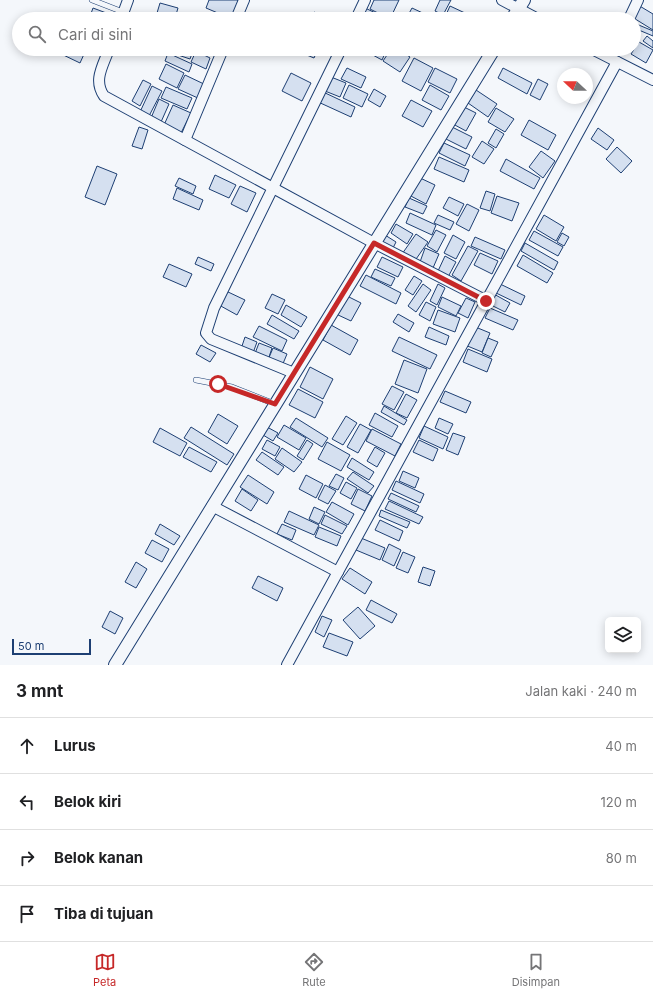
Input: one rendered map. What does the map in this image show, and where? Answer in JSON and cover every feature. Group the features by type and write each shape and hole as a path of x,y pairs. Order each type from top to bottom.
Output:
{"street":[{"path":"124,12 128,0"},
{"path":"239,12 244,0"},
{"path":"359,12 365,0"},
{"path":"502,0 518,9"},
{"path":"632,12 638,0"},
{"path":"106,56 98,78 99,89 104,96 374,243 486,301"},
{"path":"185,140 221,56"},
{"path":"294,373 211,339 206,333 214,308 274,189 338,56"},
{"path":"115,665 490,56"},
{"path":"287,665 486,301 613,56 653,80"},
{"path":"212,506 338,572"}],"lane":[{"path":"92,0 114,12"},
{"path":"196,380 232,387 275,404"}],"building":[{"path":"209,0 239,1 235,12 215,12 206,8"},
{"path":"374,0 399,0 393,12 376,12 370,9"},
{"path":"440,0 451,0 445,12 435,11"},
{"path":"160,3 178,8 177,12 157,12"},
{"path":"638,5 653,14 653,30 641,23 641,12 634,12"},
{"path":"450,6 463,12 447,12"},
{"path":"363,7 374,12 360,12"},
{"path":"93,8 104,12 92,12"},
{"path":"412,8 421,12 410,12"},
{"path":"641,26 653,31 653,36 641,31"},
{"path":"647,36 653,41 653,48 643,41"},
{"path":"641,43 653,50 646,63 634,56 641,56"},
{"path":"65,56 83,56 80,63"},
{"path":"167,56 175,56 192,64 189,72 165,61"},
{"path":"181,56 191,56 190,59"},
{"path":"194,56 206,56 210,58 206,69 191,62"},
{"path":"375,56 384,56 382,60"},
{"path":"386,56 410,57 400,72 383,61"},
{"path":"414,58 433,68 421,91 402,81"},
{"path":"166,64 184,73 177,88 159,79"},
{"path":"347,68 366,77 361,88 341,79"},
{"path":"435,68 457,79 450,93 428,82"},
{"path":"503,68 532,83 527,94 498,78"},
{"path":"291,73 311,83 302,101 282,91"},
{"path":"185,75 206,85 200,99 178,89"},
{"path":"331,77 346,83 340,97 325,91"},
{"path":"538,79 548,84 540,100 530,95"},
{"path":"143,80 151,84 140,106 132,101"},
{"path":"349,85 368,94 362,107 343,98"},
{"path":"430,85 449,96 441,110 422,100"},
{"path":"152,86 162,91 149,116 140,112"},
{"path":"166,87 192,98 187,109 161,98"},
{"path":"374,89 386,96 380,107 368,100"},
{"path":"476,90 497,104 488,117 468,103"},
{"path":"321,91 355,107 351,117 316,101"},
{"path":"159,99 169,104 161,122 151,118"},
{"path":"411,100 432,111 423,127 402,116"},
{"path":"173,105 191,113 181,133 164,125"},
{"path":"462,106 476,113 466,131 453,124"},
{"path":"496,108 514,119 505,132 488,122"},
{"path":"529,120 556,135 548,150 521,135"},
{"path":"139,127 148,130 142,149 132,146"},
{"path":"452,127 472,137 466,149 446,139"},
{"path":"598,128 614,140 607,150 591,139"},
{"path":"496,129 504,134 496,148 488,143"},
{"path":"482,141 494,149 484,164 472,157"},
{"path":"444,143 470,155 465,166 439,153"},
{"path":"617,147 632,161 621,173 606,159"},
{"path":"541,151 555,161 543,178 529,167"},
{"path":"439,157 469,170 464,182 434,169"},
{"path":"506,159 540,178 534,189 500,171"},
{"path":"97,166 117,174 105,205 85,197"},
{"path":"215,175 236,185 229,198 209,189"},
{"path":"418,177 435,185 426,204 409,195"},
{"path":"179,178 196,186 193,194 175,186"},
{"path":"240,186 256,193 247,212 231,204"},
{"path":"177,188 203,200 199,210 173,199"},
{"path":"486,191 495,194 490,211 480,208"},
{"path":"497,196 519,203 512,221 491,213"},
{"path":"449,197 464,204 458,216 443,208"},
{"path":"409,198 427,206 423,214 405,207"},
{"path":"467,204 479,210 469,231 456,224"},
{"path":"410,213 436,225 432,235 406,223"},
{"path":"438,215 454,222 450,230 434,223"},
{"path":"544,215 564,227 556,241 536,229"},
{"path":"396,224 413,234 407,244 391,233"},
{"path":"436,230 446,235 437,252 427,246"},
{"path":"534,231 563,247 558,256 529,240"},
{"path":"562,233 569,237 564,246 557,242"},
{"path":"416,234 428,242 414,262 402,254"},
{"path":"385,235 396,242 393,248 381,241"},
{"path":"453,235 465,242 456,259 444,253"},
{"path":"475,237 505,250 501,259 471,246"},
{"path":"525,243 558,262 554,270 521,251"},
{"path":"468,246 478,251 461,281 452,275"},
{"path":"425,248 439,254 433,268 420,262"},
{"path":"480,253 498,261 492,274 474,265"},
{"path":"523,255 553,273 547,283 517,266"},
{"path":"445,256 456,262 448,277 438,271"},
{"path":"198,257 214,264 211,271 195,264"},
{"path":"382,257 403,267 398,277 377,267"},
{"path":"169,264 192,274 186,287 163,277"},
{"path":"375,269 395,278 391,286 371,277"},
{"path":"366,275 401,293 396,304 360,286"},
{"path":"414,276 422,281 413,295 405,290"},
{"path":"498,283 525,296 521,305 494,292"},
{"path":"423,284 431,290 416,312 408,306"},
{"path":"438,284 445,288 437,305 430,301"},
{"path":"226,291 245,300 237,315 219,305"},
{"path":"492,293 510,303 505,312 487,303"},
{"path":"272,294 285,300 278,314 265,308"},
{"path":"345,295 361,303 351,321 336,314"},
{"path":"442,297 461,306 456,316 438,307"},
{"path":"466,298 475,302 468,318 458,313"},
{"path":"426,302 436,307 430,321 419,315"},
{"path":"286,305 307,317 301,327 281,315"},
{"path":"490,308 518,320 513,330 485,318"},
{"path":"438,310 460,318 455,332 433,324"},
{"path":"398,314 414,323 409,332 393,322"},
{"path":"272,315 299,331 294,339 267,324"},
{"path":"331,325 358,340 350,355 323,340"},
{"path":"259,326 287,340 282,351 253,337"},
{"path":"473,326 490,333 482,352 465,345"},
{"path":"429,327 449,336 446,345 425,337"},
{"path":"245,337 257,342 253,353 241,349"},
{"path":"399,337 437,355 430,369 392,351"},
{"path":"488,338 498,342 491,357 482,353"},
{"path":"259,343 272,348 268,360 254,356"},
{"path":"201,345 216,353 210,362 196,354"},
{"path":"273,348 287,354 282,366 268,360"},
{"path":"468,349 492,359 487,372 463,362"},
{"path":"404,360 427,369 418,393 395,384"},
{"path":"310,367 333,379 323,399 300,387"},
{"path":"392,386 404,392 394,410 382,404"},
{"path":"298,389 323,402 315,418 289,405"},
{"path":"445,391 471,402 466,413 440,402"},
{"path":"406,394 417,400 407,418 396,413"},
{"path":"384,406 407,420 404,425 381,412"},
{"path":"375,413 398,426 392,437 369,425"},
{"path":"218,414 238,426 227,444 208,432"},
{"path":"346,416 357,423 343,445 332,439"},
{"path":"296,418 328,438 322,447 290,427"},
{"path":"439,418 453,424 448,434 435,428"},
{"path":"360,424 371,430 358,453 347,447"},
{"path":"284,425 306,438 299,450 277,437"},
{"path":"424,426 448,437 443,449 419,438"},
{"path":"191,427 234,454 227,465 184,438"},
{"path":"267,427 278,433 273,441 263,435"},
{"path":"160,428 187,443 180,456 153,442"},
{"path":"372,429 401,444 395,456 366,441"},
{"path":"453,433 465,437 458,455 446,450"},
{"path":"267,440 280,447 275,456 262,449"},
{"path":"307,440 313,444 303,460 297,456"},
{"path":"419,440 438,449 433,461 413,452"},
{"path":"327,442 350,455 341,471 318,459"},
{"path":"189,447 217,462 211,472 183,457"},
{"path":"375,447 385,453 377,467 367,461"},
{"path":"282,448 302,462 294,472 275,459"},
{"path":"262,452 284,467 278,475 256,460"},
{"path":"352,458 374,472 369,480 347,467"},
{"path":"403,471 419,478 415,488 399,481"},
{"path":"353,472 374,486 368,493 347,479"},
{"path":"336,474 344,478 338,490 329,486"},
{"path":"248,475 274,492 267,504 240,487"},
{"path":"306,475 323,484 316,498 299,489"},
{"path":"396,481 424,494 420,503 392,490"},
{"path":"346,482 357,488 351,499 340,493"},
{"path":"325,485 336,491 328,504 318,499"},
{"path":"242,489 258,500 251,511 235,501"},
{"path":"358,489 372,496 365,511 351,504"},
{"path":"391,493 419,506 416,512 388,499"},
{"path":"389,501 423,517 419,524 385,509"},
{"path":"332,502 354,514 348,525 326,512"},
{"path":"314,507 325,512 319,524 309,519"},
{"path":"381,510 410,522 407,528 379,516"},
{"path":"289,511 319,525 314,535 284,522"},
{"path":"325,515 347,526 342,534 321,524"},
{"path":"380,520 403,531 399,541 375,530"},
{"path":"160,524 180,536 174,545 155,534"},
{"path":"282,524 296,530 292,540 277,534"},
{"path":"319,527 341,536 337,546 315,537"},
{"path":"361,538 385,548 380,560 356,550"},
{"path":"152,540 169,549 162,562 145,553"},
{"path":"389,544 401,550 394,566 382,560"},
{"path":"403,552 415,557 408,573 396,568"},
{"path":"136,562 147,569 136,588 125,582"},
{"path":"423,567 435,571 430,586 418,582"},
{"path":"350,568 372,582 365,594 342,579"},
{"path":"258,576 283,588 277,601 252,588"},
{"path":"371,600 397,614 392,623 366,610"},
{"path":"358,607 375,626 360,639 343,620"},
{"path":"110,611 123,618 115,634 102,627"},
{"path":"322,616 332,620 324,637 315,632"},
{"path":"329,633 353,642 347,656 323,647"}],"route":[{"path":"218,384 232,387 275,404 374,243 486,301"}]}
